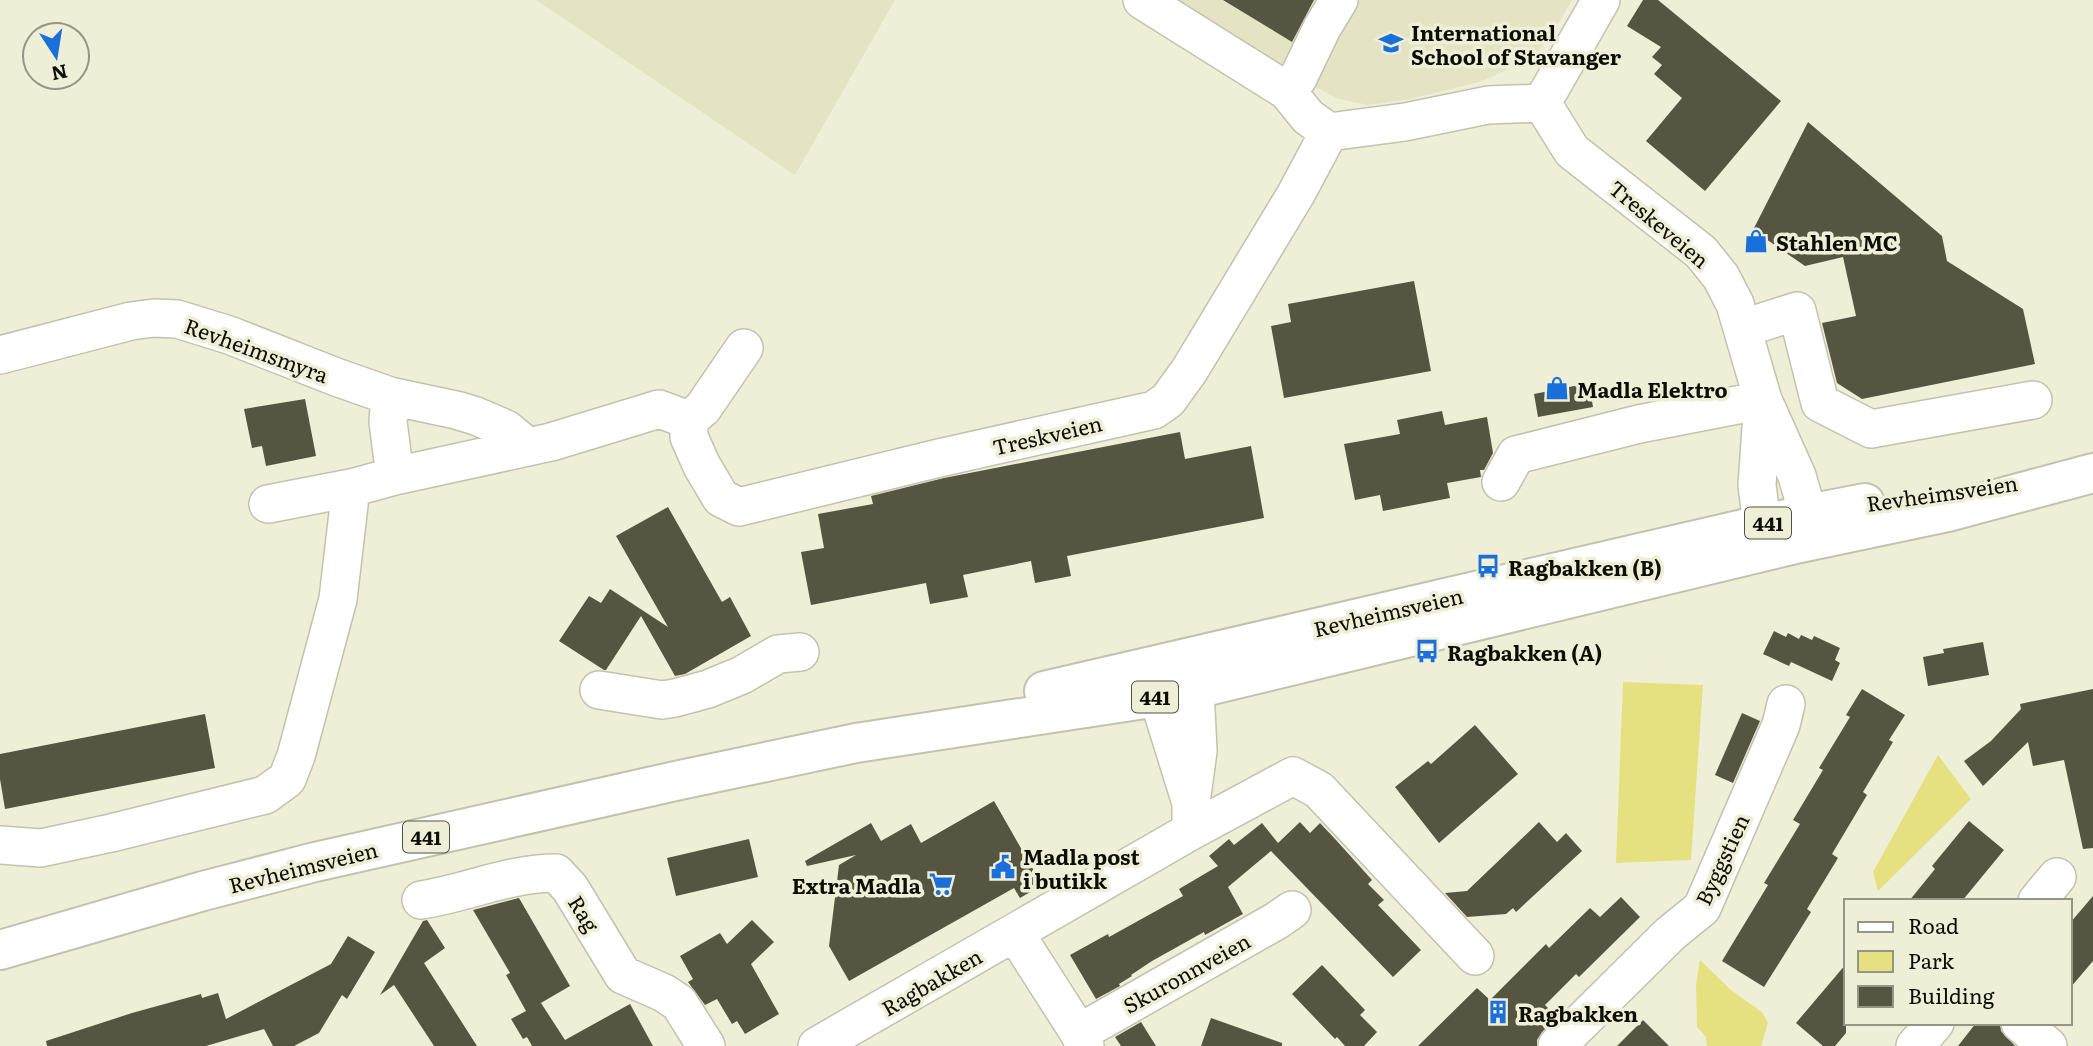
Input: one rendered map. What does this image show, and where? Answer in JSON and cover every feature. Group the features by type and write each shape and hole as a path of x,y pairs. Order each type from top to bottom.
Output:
{"main road":[{"name":"Revheimsveien","path":"0,950 315,862 856,743 1174,683 1945,488 2092,476"}],"street":[{"path":"1142,0 1287,91 1308,117 1329,132 1405,122 1488,105 1542,103 1601,0"},
{"path":"1287,91 1298,78 1339,0"},
{"name":"Treskeveien","path":"1542,103 1572,152 1701,252 1721,277 1744,328 1763,400 1797,476 1787,528"},
{"name":"Treskveien","path":"696,414 689,437 702,466 722,498 739,507 939,458 1154,410 1168,400 1189,371 1296,194 1329,132"},
{"path":"1744,328 1797,311 1820,403 1871,429 2033,400"},
{"name":"Revheimsmyra","path":"0,355 131,321 177,319 229,335 390,396 476,416 506,429 528,447"},
{"path":"268,504 351,488 551,442 659,409 696,414 744,348"},
{"path":"390,396 388,422 395,476"},
{"path":"1501,482 1516,455 1639,424 1763,400"},
{"path":"0,845 41,848 111,833 265,795 287,779 296,756 338,599 351,488"},
{"path":"599,690 663,700 675,698 708,689 742,675 778,654 800,652"},
{"path":"1174,683 1191,817"},
{"name":"Byggstien","path":"1557,1046 1670,934 1702,908 1781,725 1786,704"},
{"name":"Ragbakken","path":"831,1043 1015,933 1191,817 1293,776 1319,790 1475,956"},
{"name":"Rag","path":"421,900 521,875 556,873 570,888 623,975 664,993 679,1003 706,1046"},
{"name":"Skuronnveien","path":"1015,933 1082,1039 1292,910"},
{"path":"1915,1046 1933,1025"},
{"path":"2022,1025 2048,1046"}],"shaded area":[{"path":"536,0 895,0 795,175"},
{"name":"International School of Stavanger","path":"1164,0 1572,0 1535,56 1483,81 1410,99 1368,105 1339,99 1317,88"}],"green space":[{"path":"1623,682 1703,685 1691,860 1616,863"},
{"path":"1938,755 1971,799 1878,891 1873,872"},
{"path":"1700,960 1732,991 1762,1012 1768,1023 1761,1046 1707,1046 1706,1037 1697,1027 1696,984"}],"building":[{"path":"1223,0 1314,0 1292,42"},
{"path":"1643,0 1658,0 1781,101 1705,191 1646,141 1682,98 1654,74 1662,65 1652,57 1661,47 1627,26"},
{"path":"1808,122 1942,236 1947,261 2023,309 2035,364 1862,399 1837,383 1822,323 1856,316 1843,257 1805,266 1753,230"},
{"path":"1414,281 1431,371 1284,398 1271,326 1291,322 1288,304"},
{"path":"1589,383 1593,407 1538,417 1534,394"},
{"path":"305,399 316,456 266,466 262,446 252,448 244,409"},
{"path":"1442,411 1445,425 1487,417 1493,453 1484,470 1480,470 1481,477 1447,483 1450,498 1383,511 1380,495 1355,500 1344,444 1400,434 1397,420"},
{"path":"1180,432 1185,459 1251,446 1264,518 1067,556 1071,576 1035,583 1031,561 963,575 968,597 930,604 926,583 811,605 801,552 824,548 818,514 873,504 871,496 944,478"},
{"path":"668,507 722,602 730,597 751,636 685,674 675,676 641,616 604,670 559,641 589,596 601,603 610,589 668,627 616,536"},
{"path":"1774,631 1786,637 1788,633 1799,639 1801,635 1812,640 1814,636 1840,648 1835,660 1840,663 1832,681 1791,662 1789,666 1763,654"},
{"path":"1983,642 1989,675 1928,686 1923,657 1944,653 1943,649"},
{"path":"1862,689 1905,715 1889,740 1893,742 1863,792 1867,795 1832,854 1838,858 1807,909 1811,912 1764,987 1722,961 1768,885 1764,883 1800,824 1793,820 1823,770 1819,768 1850,717 1846,715"},
{"path":"2093,689 2093,848 2083,849 2064,760 2033,766 2028,742 1983,786 1964,761 1991,741 2021,709 2020,704"},
{"path":"1742,713 1760,721 1733,783 1715,775"},
{"path":"205,714 215,768 5,809 0,779 0,754"},
{"path":"1475,725 1518,774 1439,843 1395,787 1428,761 1431,764"},
{"path":"994,801 1042,885 1020,898 1014,888 849,981 829,946 839,865 856,855 807,866 805,861 871,823 881,841 911,824 921,843"},
{"path":"1969,821 2004,850 1964,899 1911,899 1935,869 1932,866"},
{"path":"1300,822 1310,833 1320,823 1372,880 1368,884 1384,900 1378,905 1421,950 1393,977 1271,851 1228,887 1243,914 1152,961 1119,984 1120,986 1096,999 1070,955 1183,896 1179,889 1218,866 1209,856 1229,839 1234,845 1262,823 1278,843"},
{"path":"1539,822 1557,842 1566,833 1582,851 1516,912 1513,908 1506,914 1467,917 1445,893 1467,891"},
{"path":"749,839 758,877 676,896 667,858"},
{"path":"2093,896 2093,961 2072,986 2072,921"},
{"path":"1621,897 1640,917 1579,977 1576,974 1545,1005 1557,1017 1542,1032 1537,1046 1418,1046 1477,988 1490,1000 1546,944 1549,948 1590,908 1600,917"},
{"path":"519,898 570,986 534,1007 541,1003 565,1040 630,1004 653,1046 532,1046 527,1037 523,1039 511,1019 526,1011 506,975 510,973 473,910"},
{"path":"427,920 445,948 424,963 477,1046 434,1046 394,985 380,995 423,921"},
{"path":"752,920 774,942 751,964 779,1014 745,1034 737,1021 732,1024 717,999 705,1005 688,982 693,979 680,956 720,933 727,944"},
{"path":"348,936 375,952 347,999 342,995 319,1033 294,1046 273,1046 264,1029 206,1046 47,1046 46,1041 201,994 202,998 218,993 226,1019 331,964"},
{"path":"1322,965 1365,1010 1360,1015 1377,1032 1364,1046 1345,1046 1337,1037 1335,1039 1292,994"},
{"path":"1844,966 1846,1033 1835,1046 1823,1046 1796,1023"},
{"path":"1211,1018 1282,1043 1282,1046 1201,1046"},
{"path":"1643,1020 1669,1046 1617,1046"},
{"path":"1141,1022 1156,1046 1121,1046 1115,1037"},
{"path":"1974,1025 2000,1025 2001,1031 2015,1046 1958,1046"}],"place":[{"name":"International School of Stavanger","path":"1391,43"},
{"name":"Stahlen MC","path":"1756,241"},
{"name":"Madla Elektro","path":"1557,388"},
{"name":"Ragbakken (B)","path":"1488,566"},
{"name":"Ragbakken (A)","path":"1427,651"},
{"name":"Madla post i butikk","path":"1003,867"},
{"name":"Extra Madla","path":"941,884"},
{"name":"Ragbakken","path":"1498,1012"}]}
